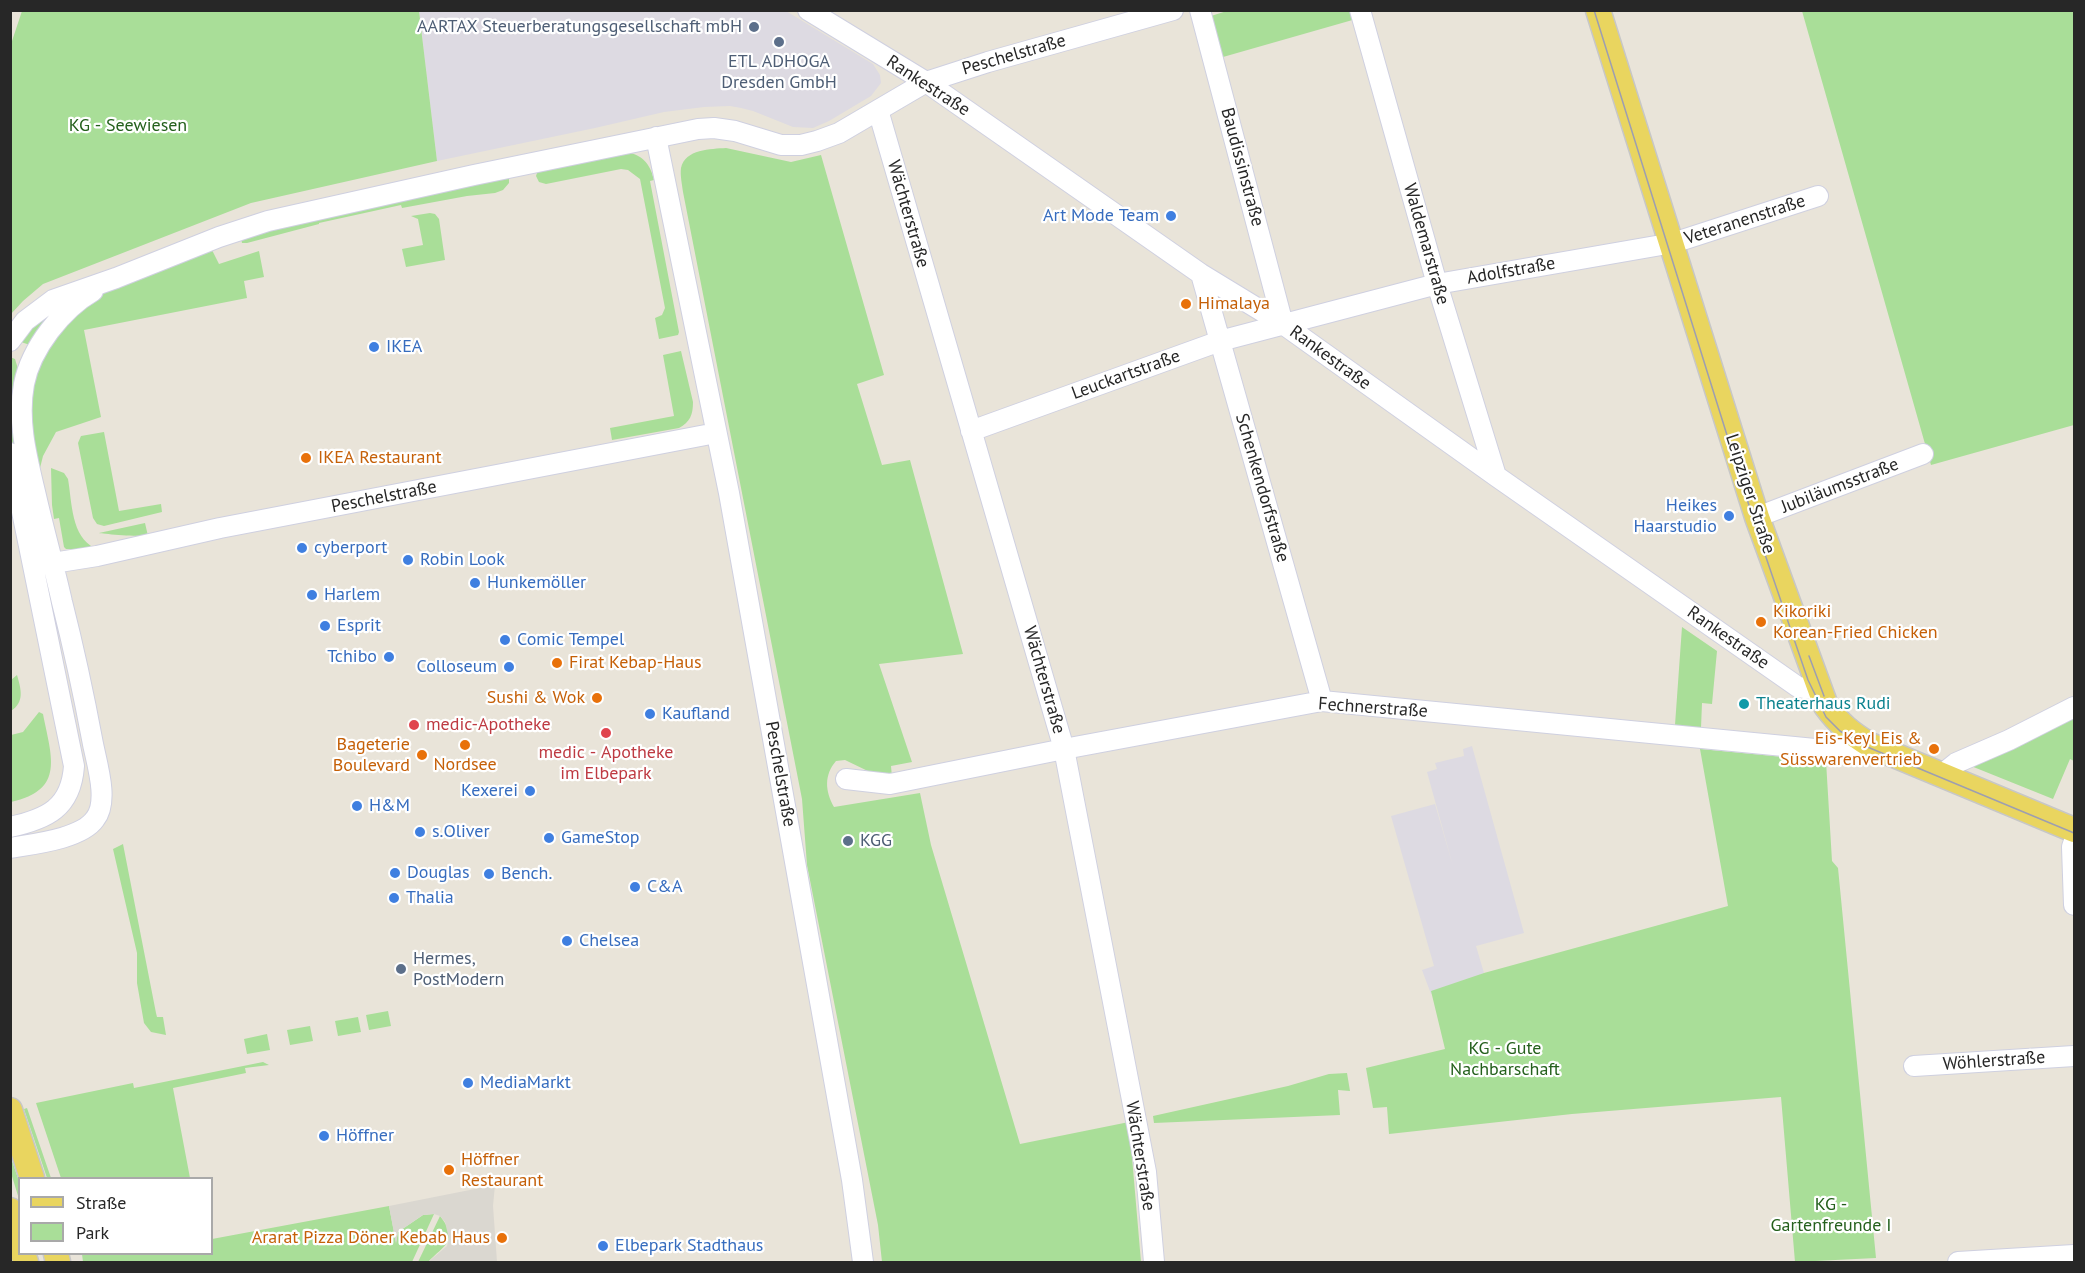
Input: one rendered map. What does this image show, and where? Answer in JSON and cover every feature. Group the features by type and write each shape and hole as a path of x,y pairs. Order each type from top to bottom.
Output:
{"main road":[{"name":"Leipziger Straße","path":"1598,10 1757,517 1826,706 1848,732 1870,746 2074,830"},
{"path":"10,1110 31,1177"},
{"path":"10,1210 18,1235"}],"street":[{"name":"Rankestraße","path":"807,10 926,82 1202,274 1283,324 1798,687 1812,689 1818,687"},
{"name":"Peschelstraße","path":"10,342 25,321 42,306 63,295 116,278 219,237 268,221 656,137 714,128 735,130 781,145 801,145 839,133 926,82 988,62 1173,10"},
{"name":"Baudissinstraße","path":"1200,10 1283,324"},
{"name":"Waldemarstraße","path":"1360,10 1437,284 1496,476"},
{"name":"Wächterstraße","path":"878,110 1064,749 1146,1172 1154,1263"},
{"name":"Peschelstraße","path":"656,137 716,433 816,974 852,1180 863,1263"},
{"name":"Veteranenstraße","path":"1671,243 1818,196"},
{"name":"Adolfstraße","path":"1283,324 1437,284 1671,243"},
{"name":"Schenkendorfstraße","path":"1202,274 1322,701"},
{"name":"Peschelstraße","path":"10,827 37,821 51,813 69,794 74,766 22,433 21,408 24,381 39,348 62,317 86,295 116,278"},
{"name":"Leuckartstraße","path":"971,431 1220,341 1283,324"},
{"name":"Peschelstraße","path":"43,565 220,528 716,433"},
{"name":"Peschelstraße","path":"10,453 25,531 63,605 101,780 102,794 96,819 87,827 52,840 10,848"},
{"name":"Jubiläumsstraße","path":"1757,517 1923,454"},
{"name":"Fechnerstraße","path":"846,780 890,784 1322,701 1825,750 1848,750 1870,746"},
{"path":"1941,775 1956,763 2009,740 2074,707"},
{"path":"2074,841 2072,847 2074,905"},
{"name":"Wöhlerstraße","path":"1914,1066 2074,1056"},
{"path":"1958,1263 2074,1255"}],"shaded area":[{"path":"419,11 786,11 873,64 880,75 881,83 871,96 813,128 793,127 741,108 704,107 664,112 437,161"},
{"path":"1472,746 1524,933 1476,946 1484,973 1431,994 1422,970 1434,966 1391,816 1435,804 1453,866 1427,772 1437,769 1435,763 1464,756 1463,749"},
{"path":"495,1185 493,1206 497,1262 428,1262 447,1246 449,1239 445,1222 440,1216 434,1214 423,1215 398,1232 396,1244 389,1206"}],"green space":[{"path":"1230,10 1354,10 1356,19 1223,57 1211,16"},
{"name":"KG - Seewiesen","path":"22,11 419,11 437,161 251,203 43,284 11,314 10,47"},
{"path":"1802,11 2074,11 2074,425 1931,465"},
{"path":"726,148 791,162 821,155 884,375 857,384 882,465 910,460 963,654 879,664 912,762 891,766 892,777 872,773 845,760 836,761 829,772 827,783 831,801 834,807 920,793 931,845 1020,1144 1129,1122 1141,1262 882,1262 878,1225 807,865 802,799 683,192 681,168 683,162 699,151"},
{"path":"624,152 644,160 654,180 650,181 678,335 659,339 655,318 662,315 665,308 640,179 628,170 621,169 546,184 539,182 536,176 538,170"},
{"path":"509,176 509,183 503,190 495,193 402,208 401,205 242,243 241,238 293,223"},
{"path":"435,214 439,219 445,260 406,267 402,249 423,245 418,219 411,216"},
{"path":"211,248 219,264 259,251 264,277 244,281 247,298 84,330 101,417 56,432 43,456 37,480 29,405 37,366 66,319 99,294"},
{"path":"58,303 36,347 18,341"},
{"path":"681,351 693,402 688,421 679,428 612,440 610,428 674,416 663,355"},
{"path":"10,357 15,359 18,369 17,445 13,447 11,433"},
{"path":"104,432 119,511 161,504 162,512 104,526 97,524 93,518 78,443 81,436"},
{"path":"51,468 64,473 68,479 77,527 87,543 95,548 77,553 75,549 64,547 59,518 54,519"},
{"path":"145,523 148,536 99,533"},
{"path":"1682,627 1717,651 1712,704 1702,703 1701,728 1675,725"},
{"path":"17,675 21,690 20,699 11,711 11,680"},
{"path":"39,712 43,714 51,769 40,789 11,802 11,735 23,732"},
{"path":"2074,717 2074,761 2070,759 2053,799 1971,766"},
{"path":"1700,749 1826,761 1832,861 1838,868 1876,1258 1795,1262 1781,1097 1572,1114 1389,1134 1387,1107 1373,1108 1366,1068 1445,1049 1431,991 1484,973 1728,906"},
{"path":"123,844 156,1013 157,1017 163,1017 166,1035 151,1032 144,1023 137,983 137,953 113,849"},
{"path":"388,1011 391,1026 369,1030 366,1015"},
{"path":"358,1017 361,1032 338,1036 335,1021"},
{"path":"310,1026 313,1041 290,1045 287,1030"},
{"path":"267,1034 270,1050 247,1054 244,1039"},
{"path":"263,1062 269,1065 245,1068 246,1073 173,1088 190,1177 61,1177 36,1103 133,1083 134,1088"},
{"path":"1347,1073 1350,1091 1338,1090 1340,1115 1154,1123 1153,1116 1288,1086 1329,1074"},
{"path":"27,1108 51,1177 47,1177 24,1109"},
{"path":"10,1155 18,1178 18,1196 11,1173"},
{"path":"389,1206 396,1242 398,1232 423,1215 434,1214 412,1262 83,1262 82,1255 213,1255 213,1239"},
{"path":"440,1216 449,1231 448,1242 428,1262 418,1262"}],"tram line":[{"path":"1594,10 1757,531 1808,680 1826,717 1840,731 1865,746 2074,833"},
{"path":"1809,656 1824,696"}],"place":[{"name":"AARTAX Steuerberatungsgesellschaft mbH","path":"754,27"},
{"name":"ETL ADHOGA Dresden GmbH","path":"779,42"},
{"name":"Art Mode Team","path":"1171,216"},
{"name":"Himalaya","path":"1186,304"},
{"name":"IKEA","path":"374,347"},
{"name":"IKEA Restaurant","path":"306,458"},
{"name":"Heikes Haarstudio","path":"1729,516"},
{"name":"cyberport","path":"302,548"},
{"name":"Robin Look","path":"408,560"},
{"name":"Hunkemöller","path":"475,583"},
{"name":"Harlem","path":"312,595"},
{"name":"Kikoriki Korean-Fried Chicken","path":"1761,622"},
{"name":"Esprit","path":"325,626"},
{"name":"Comic Tempel","path":"505,640"},
{"name":"Tchibo","path":"389,657"},
{"name":"Firat Kebap-Haus","path":"557,663"},
{"name":"Colloseum","path":"509,667"},
{"name":"Sushi & Wok","path":"597,698"},
{"name":"Theaterhaus Rudi","path":"1744,704"},
{"name":"Kaufland","path":"650,714"},
{"name":"medic-Apotheke","path":"414,725"},
{"name":"medic - Apotheke im Elbepark","path":"606,733"},
{"name":"Nordsee","path":"465,745"},
{"name":"Eis-Keyl Eis & Süsswarenvertrieb","path":"1934,749"},
{"name":"Bageterie Boulevard","path":"422,755"},
{"name":"Kexerei","path":"530,791"},
{"name":"H&M","path":"357,806"},
{"name":"s.Oliver","path":"420,832"},
{"name":"GameStop","path":"549,838"},
{"name":"KGG","path":"848,841"},
{"name":"Douglas","path":"395,873"},
{"name":"Bench.","path":"489,874"},
{"name":"C&A","path":"635,887"},
{"name":"Thalia","path":"394,898"},
{"name":"Chelsea","path":"567,941"},
{"name":"Hermes, PostModern","path":"401,969"},
{"name":"MediaMarkt","path":"468,1083"},
{"name":"Höffner","path":"324,1136"},
{"name":"Höffner Restaurant","path":"449,1170"},
{"name":"Ararat Pizza Döner Kebab Haus","path":"502,1238"},
{"name":"Elbepark Stadthaus","path":"603,1246"}],"park label":[{"name":"KG - Gute Nachbarschaft","path":"1505,1059"},
{"name":"KG - Gartenfreunde I","path":"1831,1215"}]}
